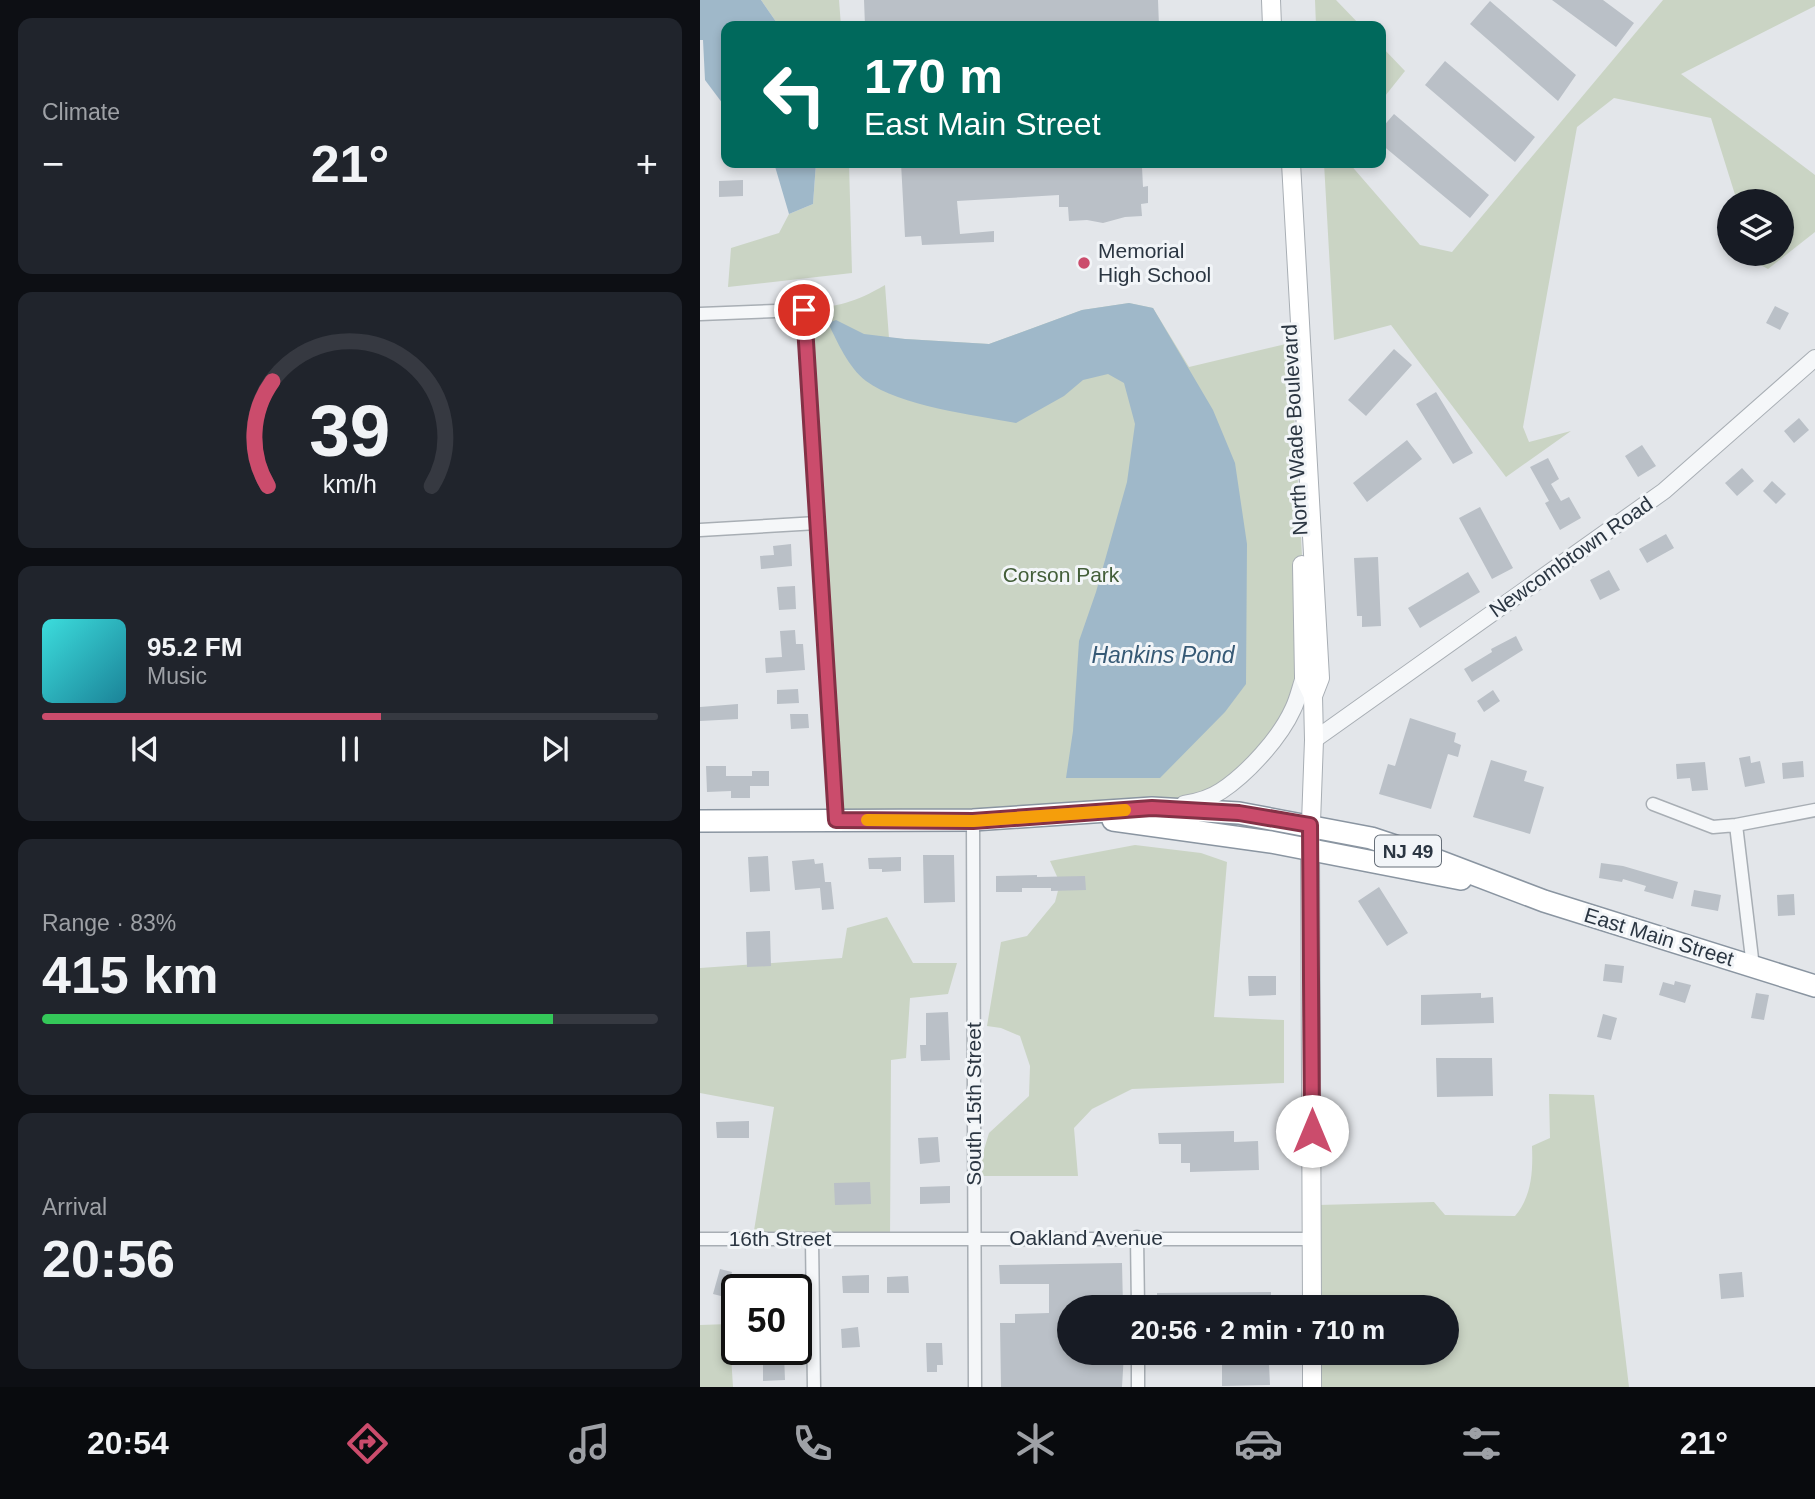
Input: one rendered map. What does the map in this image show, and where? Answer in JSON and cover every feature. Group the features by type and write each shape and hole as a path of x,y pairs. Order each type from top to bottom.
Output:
{"highway":[{"name":"East Main Street","path":"700,821 973,821 1152,808 1239,813 1371,838 1589,916 1815,986"},
{"name":"East Main Street","path":"1069,815 1221,835 1503,886"}],"main road":[{"path":"1271,0 1272,21"},
{"path":"1282,0 1283,21"},
{"name":"North Wade Boulevard","path":"1280,168 1302,556 1304,677 1313,696"},
{"name":"North Wade Boulevard","path":"1291,168 1320,678 1313,696 1310,825 1312,1295"},
{"path":"1312,1365 1312,1387"}],"street":[{"path":"700,314 804,310 836,820"},
{"name":"Newcombtown Road","path":"1314,740 1655,498 1702,460 1815,358"},
{"path":"700,530 817,523"},
{"path":"1152,808 1203,800 1220,792 1242,774 1286,724 1304,677"},
{"path":"1653,804 1713,827 1815,810"},
{"name":"South 15th Street","path":"973,821 975,1387"},
{"path":"1735,825 1753,967"},
{"path":"1137,1237 1138,1295"},
{"name":"Oakland Avenue","path":"860,1240 1137,1237 1313,1239"},
{"name":"16th Street","path":"700,1239 860,1240"},
{"path":"812,1240 814,1387"},
{"path":"1138,1365 1138,1387"}],"green space":[{"path":"761,0 839,0 841,21 776,21"},
{"path":"1315,0 1336,0 1356,21 1316,21"},
{"path":"1663,0 1815,0 1815,6 1681,74 1815,175 1815,232 1794,249 1794,189 1733,189 1711,118 1614,98 1577,127 1523,427 1529,442 1571,431 1506,477 1391,325 1334,340 1324,168 1353,168 1420,245 1452,252"},
{"path":"1386,51 1405,71 1386,95"},
{"path":"816,168 849,168 852,273 728,287 731,248 779,233 789,214 813,204"},
{"name":"Corson Park","path":"885,285 889,338 989,344 1082,310 1129,303 1153,308 1189,367 1290,343 1302,556 1304,677 1286,724 1203,800 836,820 804,310 846,303"},
{"path":"1135,845 1201,853 1227,862 1214,1017 1284,1020 1284,1083 1132,1089 1092,1109 1074,1128 1078,1176 976,1176 989,1133 1029,1096 1030,1066 1020,1036 1001,1028 987,1026 1001,942 1027,936 1055,902 1060,883 1050,861"},
{"path":"887,917 913,963 957,963 948,994 910,998 906,1058 891,1060 890,1242 752,1243 774,1107 700,1093 700,968 842,958 847,928"},
{"path":"1549,1094 1594,1095 1629,1387 1318,1387 1318,1365 1459,1365 1459,1295 1318,1295 1318,1205 1434,1202 1445,1215 1515,1216 1525,1200 1530,1183 1532,1146 1550,1138"},
{"path":"721,1324 721,1365 732,1365 733,1387 700,1387 700,1325"}],"water":[{"path":"700,0 761,0 776,21 721,21 721,101 705,80 703,40 700,40"},
{"path":"775,168 816,168 813,204 789,214"},
{"name":"Hankins Pond","path":"1129,303 1153,308 1213,410 1235,463 1247,544 1246,684 1225,712 1160,778 1066,778 1073,731 1079,641 1096,592 1127,482 1135,424 1124,383 1108,374 1083,380 1064,396 1016,423 959,413 898,397 866,381 849,362 828,323 836,320 864,334 989,344 1082,310"}],"building":[{"path":"864,0 1158,0 1159,21 865,21"},
{"path":"1552,0 1603,0 1634,23 1616,47"},
{"path":"1490,1 1576,75 1558,101 1470,24"},
{"path":"1445,61 1535,137 1515,162 1425,85"},
{"path":"1394,114 1489,195 1470,218 1386,148 1386,123"},
{"path":"901,168 1142,168 1143,187 1148,186 1148,203 1141,204 1142,216 1103,223 1069,221 1068,207 1059,207 1059,195 957,201 960,234 994,231 994,242 922,245 921,236 905,237"},
{"path":"743,180 743,196 719,197 719,181"},
{"path":"1775,306 1789,313 1780,330 1766,323"},
{"path":"1394,349 1412,365 1366,416 1348,400"},
{"path":"1436,392 1473,453 1453,464 1416,404"},
{"path":"1799,418 1809,430 1794,443 1784,431"},
{"path":"1407,440 1422,459 1367,502 1353,483"},
{"path":"1642,445 1656,466 1638,477 1625,456"},
{"path":"1548,458 1559,479 1551,484 1561,501 1569,497 1581,518 1560,530 1545,503 1549,501 1530,467"},
{"path":"1742,468 1754,481 1737,496 1725,483"},
{"path":"1772,481 1786,494 1776,504 1763,491"},
{"path":"1480,507 1513,568 1492,579 1459,518"},
{"path":"1666,534 1674,548 1647,563 1639,549"},
{"path":"791,544 792,566 761,569 760,556 774,555 773,546"},
{"path":"1378,557 1381,626 1362,627 1362,616 1357,616 1354,558"},
{"path":"1609,570 1620,590 1600,600 1590,580"},
{"path":"1468,572 1480,592 1420,628 1408,608"},
{"path":"795,586 796,609 779,610 777,587"},
{"path":"795,630 796,644 803,644 805,670 766,673 765,658 782,657 780,631"},
{"path":"1516,636 1523,650 1472,682 1464,669 1492,652 1491,649"},
{"path":"798,689 799,703 777,704 777,690"},
{"path":"1493,690 1500,701 1484,712 1477,701"},
{"path":"738,704 738,719 700,721 700,707"},
{"path":"790,714 808,714 809,728 791,729"},
{"path":"1410,718 1456,733 1454,742 1461,745 1458,757 1448,754 1431,809 1379,794 1388,764 1395,766"},
{"path":"1750,756 1751,763 1760,761 1765,783 1745,787 1739,758"},
{"path":"1491,760 1527,771 1524,781 1544,787 1530,834 1473,817"},
{"path":"1803,761 1804,777 1783,779 1782,763"},
{"path":"1705,762 1708,790 1692,791 1690,778 1677,779 1676,764"},
{"path":"706,766 726,766 726,776 752,776 752,771 769,771 769,786 750,786 750,798 731,798 731,791 707,792"},
{"path":"923,855 954,855 955,902 924,903"},
{"path":"768,856 770,891 750,892 748,857"},
{"path":"901,857 901,871 882,872 882,869 869,869 868,858"},
{"path":"814,859 815,864 823,863 825,882 831,882 834,909 822,910 820,888 795,890 792,861"},
{"path":"1601,863 1623,866 1678,882 1673,899 1644,891 1646,886 1623,879 1622,882 1599,878"},
{"path":"996,876 1085,876 1086,890 1022,888 1022,892 996,892"},
{"path":"1379,887 1408,933 1387,946 1358,901"},
{"path":"1694,890 1721,895 1718,911 1691,906"},
{"path":"1794,894 1795,915 1778,916 1777,895"},
{"path":"770,931 771,966 747,967 746,932"},
{"path":"1605,964 1624,966 1622,983 1603,981"},
{"path":"1248,976 1276,976 1276,995 1249,996"},
{"path":"1675,981 1691,985 1685,1003 1659,995 1663,982 1674,985"},
{"path":"1481,993 1481,998 1493,997 1494,1023 1421,1025 1421,995"},
{"path":"1756,993 1769,995 1764,1020 1751,1018"},
{"path":"948,1012 950,1060 921,1061 920,1045 926,1045 926,1013"},
{"path":"1603,1014 1617,1018 1611,1040 1597,1037"},
{"path":"1436,1058 1492,1058 1493,1096 1437,1097"},
{"path":"749,1121 749,1138 717,1138 716,1122"},
{"path":"1234,1131 1234,1142 1258,1141 1259,1170 1190,1172 1190,1163 1181,1163 1181,1144 1159,1144 1158,1133"},
{"path":"938,1137 940,1162 920,1164 918,1138"},
{"path":"870,1182 871,1204 835,1205 834,1183"},
{"path":"950,1186 950,1203 920,1204 920,1187"},
{"path":"1122,1263 1123,1295 1057,1295 1057,1365 1123,1365 1122,1387 1001,1387 1000,1323 1015,1323 1015,1314 1049,1313 1049,1284 1000,1284 999,1265"},
{"path":"720,1269 732,1272 721,1274 721,1296 713,1294"},
{"path":"1742,1272 1744,1297 1721,1299 1719,1274"},
{"path":"869,1275 869,1293 843,1293 842,1276"},
{"path":"908,1276 909,1293 887,1293 887,1277"},
{"path":"1271,1292 1271,1295 1157,1295"},
{"path":"858,1327 860,1347 842,1348 841,1329"},
{"path":"926,1343 942,1343 943,1365 937,1365 937,1372 927,1372"},
{"path":"763,1365 784,1365 785,1380 763,1381"},
{"path":"1222,1365 1269,1365 1270,1385 1222,1386"}],"slow traffic":[{"path":"867,820 973,821 1125,810"}],"place":[{"name":"Memorial High School","path":"1084,263"}],"route":[{"path":"804,310 836,820 973,821 1152,808 1239,813 1310,825 1312,1131"}]}
